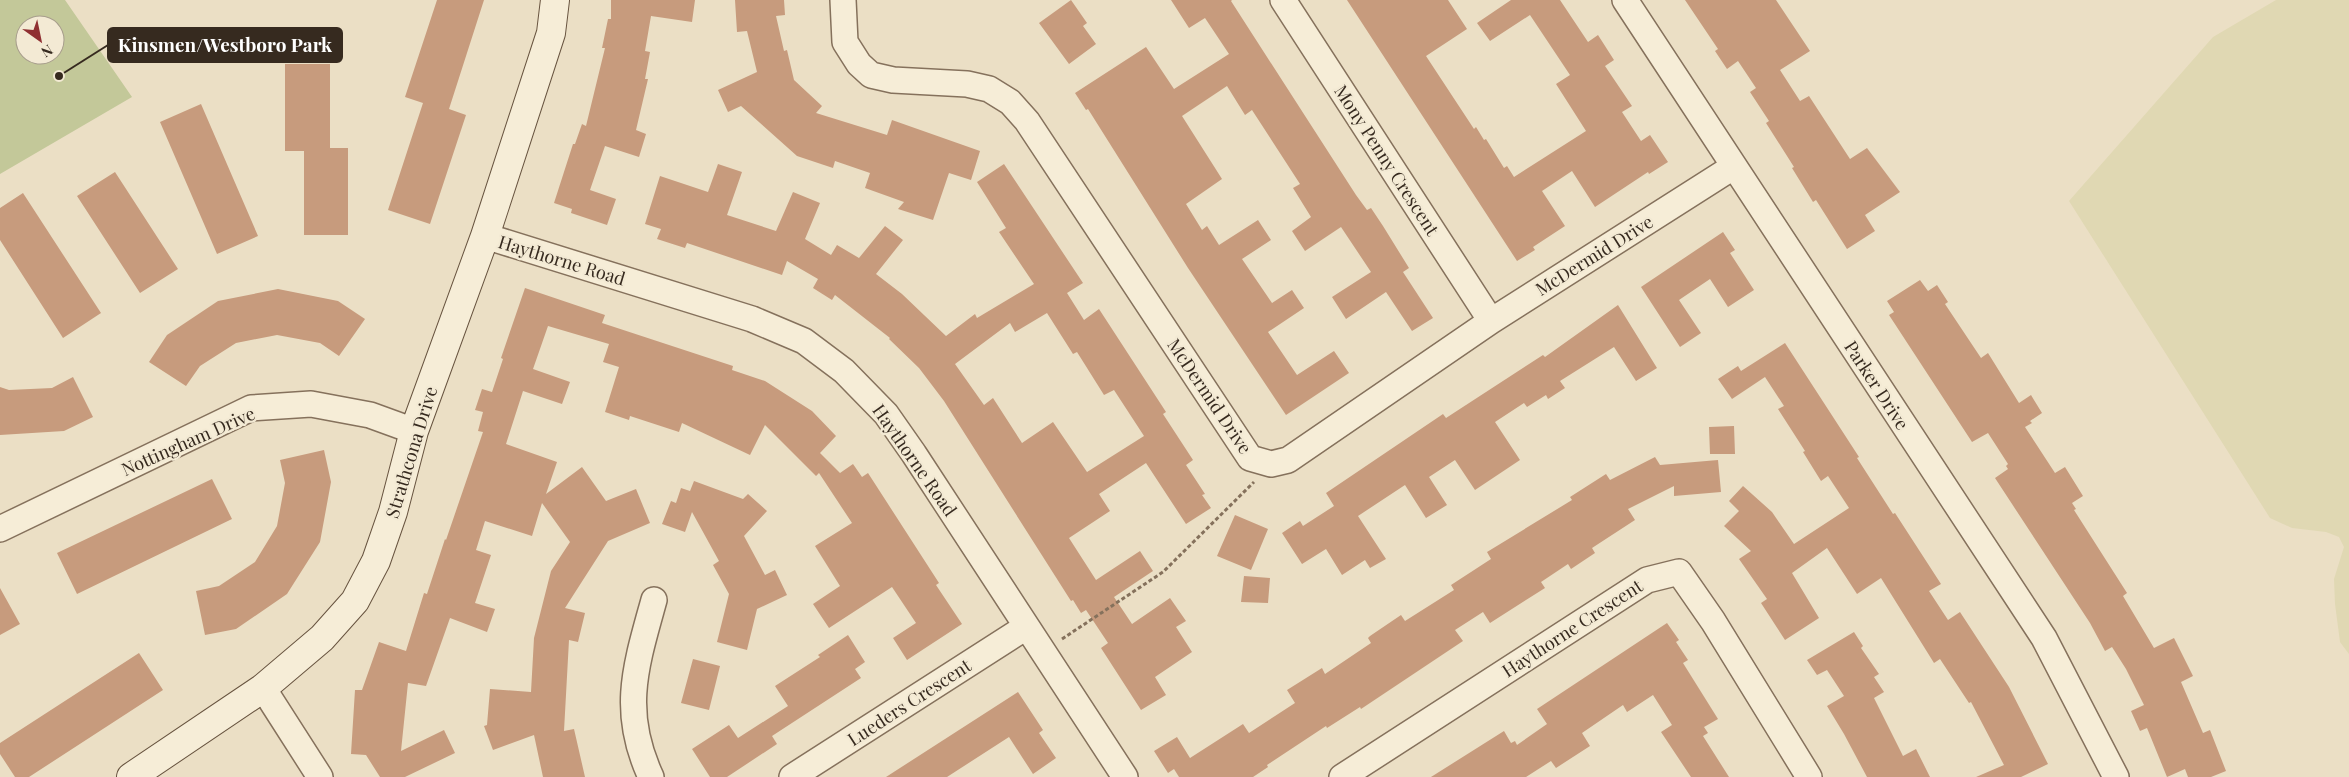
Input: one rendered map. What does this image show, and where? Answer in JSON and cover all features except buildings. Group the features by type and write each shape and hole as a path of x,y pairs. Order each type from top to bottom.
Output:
{"street":[{"name":"Strathcona Drive","path":"131,777 263,688 322,638 355,601 376,560 394,512 414,431 485,236 551,33 555,0"},
{"name":"McDermid Drive","path":"843,0 845,42 859,64 871,74 893,80 967,84 989,89 1010,102 1027,121 1250,458 1271,464 1288,460 1491,321 1733,167"},
{"name":"Mony Penny Crescent","path":"1283,0 1491,321"},
{"name":"Parker Drive","path":"1625,0 2044,638 2116,777"},
{"name":"Haythorne Road","path":"485,236 752,319 804,341 844,371 886,414 1125,777"},
{"name":"Nottingham Drive","path":"0,529 251,408 311,404 370,415 414,431"},
{"name":"Haythorne Crescent","path":"1342,777 1647,580 1678,572 1714,622 1809,777"},
{"path":"651,777 643,759 632,718 635,666 654,600"},
{"name":"Lueders Crescent","path":"792,777 1026,627"},
{"path":"263,688 320,777"}],"path":[{"path":"1058,641 1163,572 1254,482"}],"shaded area":[{"path":"2276,0 2349,0 2349,654 2340,642 2335,604 2334,579 2344,547 2339,537 2326,532 2292,528 2270,518 2069,201 2213,37"}],"green space":[{"path":"0,0 65,0 132,97 0,174"}],"place":[{"name":"Kinsmen/Westboro Park","path":"59,76"}]}
